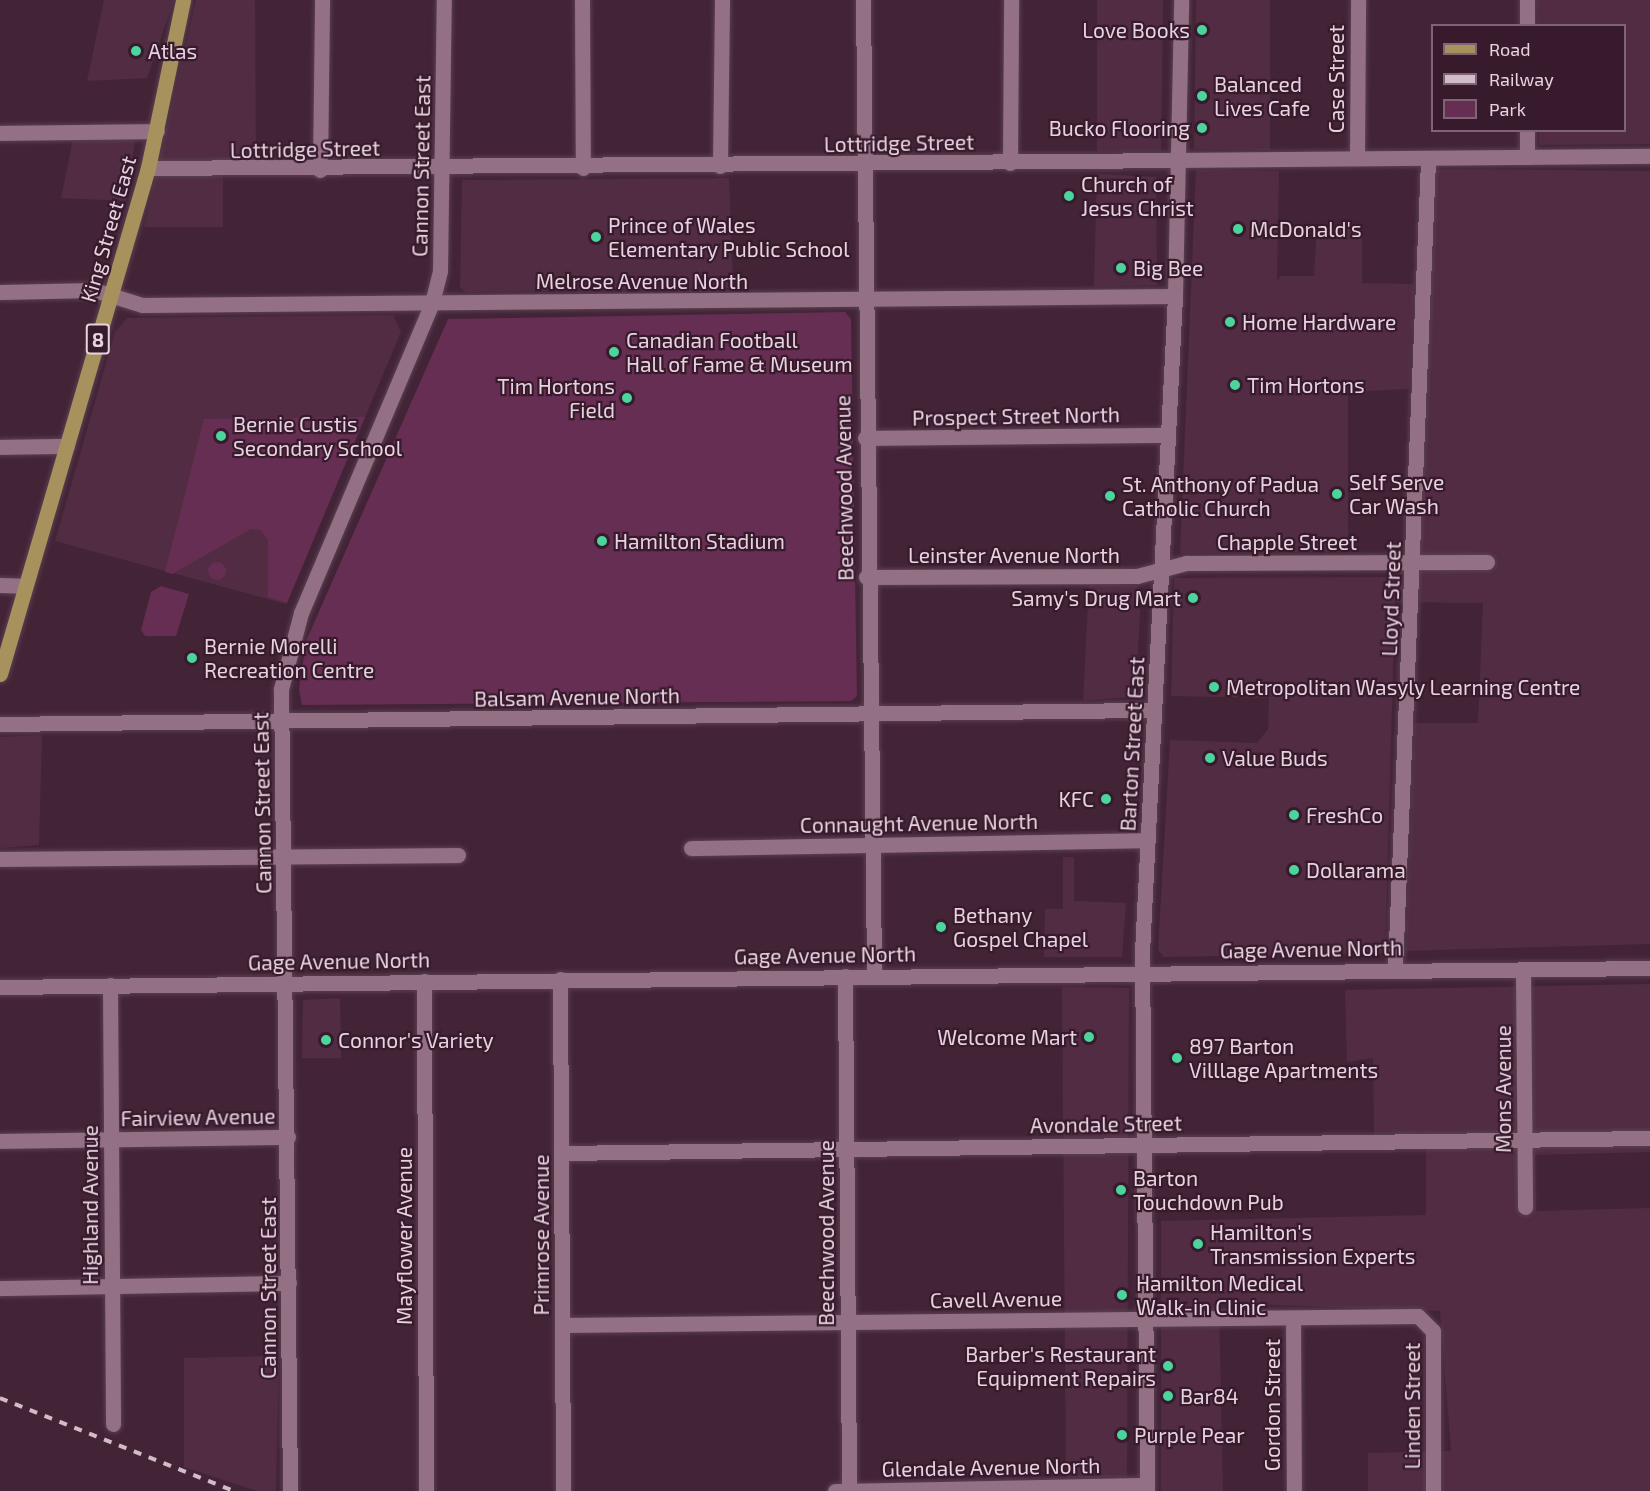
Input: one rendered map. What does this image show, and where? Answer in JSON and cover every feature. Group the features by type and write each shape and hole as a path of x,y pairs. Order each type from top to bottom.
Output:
{"main road":[{"name":"King Street East","path":"0,674 148,168 183,0"}],"street":[{"path":"320,170 322,0"},
{"name":"Cannon Street East","path":"290,1491 286,983 280,721 286,659 298,622 432,303 443,255 444,0"},
{"path":"582,0 583,168"},
{"path":"720,166 723,0"},
{"name":"Beechwood Avenue","path":"863,0 862,164 866,577 874,975"},
{"path":"1010,163 1011,0"},
{"name":"Barton Street East","path":"1147,1488 1142,971 1175,296 1181,0"},
{"name":"Case Street","path":"1357,158 1358,0"},
{"path":"1527,0 1527,24"},
{"path":"0,133 156,131"},
{"path":"1527,132 1527,157"},
{"name":"Lottridge Street","path":"148,168 320,170 444,167 583,168 1650,156"},
{"name":"Lloyd Street","path":"1395,968 1428,159"},
{"name":"Melrose Avenue North","path":"0,292 84,289 142,305 1175,296"},
{"name":"Prospect Street North","path":"865,438 1167,435"},
{"path":"0,447 67,447"},
{"name":"Chapple Street","path":"1161,569 1185,563 1486,562"},
{"name":"Leinster Avenue North","path":"866,577 1137,576 1161,569"},
{"path":"0,585 24,586"},
{"name":"Balsam Avenue North","path":"0,724 1154,710"},
{"name":"Connaught Avenue North","path":"691,848 1148,840"},
{"path":"0,859 458,855"},
{"name":"Gage Avenue North","path":"0,987 1395,968 1523,970 1650,968"},
{"name":"Mons Avenue","path":"1523,970 1525,1207"},
{"name":"Beechwood Avenue","path":"845,976 849,1491"},
{"name":"Primrose Avenue","path":"560,979 563,1491"},
{"name":"Mayflower Avenue","path":"424,981 426,1491"},
{"name":"Highland Avenue","path":"110,985 113,1424"},
{"name":"Fairview Avenue","path":"0,1141 288,1137"},
{"name":"Avondale Street","path":"561,1153 847,1151 1650,1138"},
{"path":"0,1288 289,1283"},
{"name":"Cavell Avenue","path":"562,1325 1414,1316 1428,1323"},
{"name":"Gordon Street","path":"1293,1318 1294,1491"},
{"name":"Linden Street","path":"1428,1323 1433,1491"},
{"name":"Glendale Avenue North","path":"835,1491 1147,1488"}],"shaded area":[{"path":"104,0 174,0 147,78 87,81"},
{"path":"196,0 255,0 256,160 223,160 223,227 144,227"},
{"path":"1097,0 1163,0 1161,151 1097,152"},
{"path":"1196,0 1270,0 1270,150 1194,149"},
{"path":"1537,0 1650,0 1650,144 1539,145 1539,132 1626,132 1626,24 1538,24"},
{"path":"73,139 135,140 126,201 61,198"},
{"path":"1435,169 1650,171 1650,944 1406,951 1415,723 1478,723 1483,603 1395,602 1385,953 1164,957 1158,950 1170,740 1257,743 1268,729 1269,698 1171,696 1174,578 1418,577"},
{"path":"1196,170 1279,171 1277,282 1281,276 1314,276 1317,226 1362,226 1362,283 1414,284 1409,389 1348,392 1348,552 1180,553"},
{"path":"1097,174 1156,177 1157,285 1094,287"},
{"name":"Prince of Wales Elementary Public School","path":"729,178 733,288 466,292 460,287 462,180"},
{"name":"Bernie Custis Secondary School","path":"393,315 401,332 286,604 55,541 115,332 127,318"},
{"path":"1089,585 1136,585 1141,590 1136,694 1128,697 1083,701"},
{"path":"42,735 39,845 0,848 0,737"},
{"path":"1063,857 1074,857 1074,901 1126,903 1122,957 1044,957 1045,909 1063,909"},
{"path":"1650,984 1650,1152 1535,1155 1536,1211 1650,1208 1650,1491 1368,1491 1368,1453 1451,1451 1440,1311 1219,1303 1223,1491 1161,1491 1161,1221 1426,1215 1426,1133 1374,1136 1373,1058 1347,1062 1345,990"},
{"path":"1062,987 1129,988 1127,1477 1066,1479"},
{"path":"340,998 341,1058 302,1058 303,1000"},
{"path":"279,1356 276,1491 257,1491 184,1467 184,1358"}],"green space":[{"name":"Hamilton Stadium","path":"845,312 851,319 857,696 851,701 302,705 299,689 306,641 448,319"},
{"path":"365,417 287,603 268,597 268,540 260,530 251,529 172,574 165,572 204,419"},
{"path":"217,562 223,565 226,571 223,577 217,580 211,577 208,571 211,565"},
{"path":"161,586 189,594 176,636 145,636 141,630 151,592"}],"railway":[{"path":"0,1398 234,1491"}],"place":[{"name":"Love Books","path":"1202,30"},
{"name":"Atlas","path":"136,51"},
{"name":"Balanced Lives Cafe","path":"1202,96"},
{"name":"Bucko Flooring","path":"1202,128"},
{"name":"Church of Jesus Christ","path":"1069,196"},
{"name":"McDonald's","path":"1238,229"},
{"name":"Prince of Wales Elementary Public School","path":"596,237"},
{"name":"Big Bee","path":"1121,268"},
{"name":"Home Hardware","path":"1230,322"},
{"name":"Canadian Football Hall of Fame & Museum","path":"614,352"},
{"name":"Tim Hortons","path":"1235,385"},
{"name":"Tim Hortons Field","path":"627,398"},
{"name":"Bernie Custis Secondary School","path":"221,436"},
{"name":"Self Serve Car Wash","path":"1337,494"},
{"name":"St. Anthony of Padua Catholic Church","path":"1110,496"},
{"name":"Hamilton Stadium","path":"602,541"},
{"name":"Samy's Drug Mart","path":"1193,598"},
{"name":"Bernie Morelli Recreation Centre","path":"192,658"},
{"name":"Metropolitan Wasyly Learning Centre","path":"1214,687"},
{"name":"Value Buds","path":"1210,758"},
{"name":"KFC","path":"1106,799"},
{"name":"FreshCo","path":"1294,815"},
{"name":"Dollarama","path":"1294,870"},
{"name":"Bethany Gospel Chapel","path":"941,927"},
{"name":"Welcome Mart","path":"1089,1037"},
{"name":"Connor's Variety","path":"326,1040"},
{"name":"897 Barton Villlage Apartments","path":"1177,1058"},
{"name":"Barton Touchdown Pub","path":"1121,1190"},
{"name":"Hamilton's Transmission Experts","path":"1198,1244"},
{"name":"Hamilton Medical Walk-in Clinic","path":"1122,1295"},
{"name":"Barber's Restaurant Equipment Repairs","path":"1168,1366"},
{"name":"Bar84","path":"1168,1396"},
{"name":"Purple Pear","path":"1122,1435"}]}
